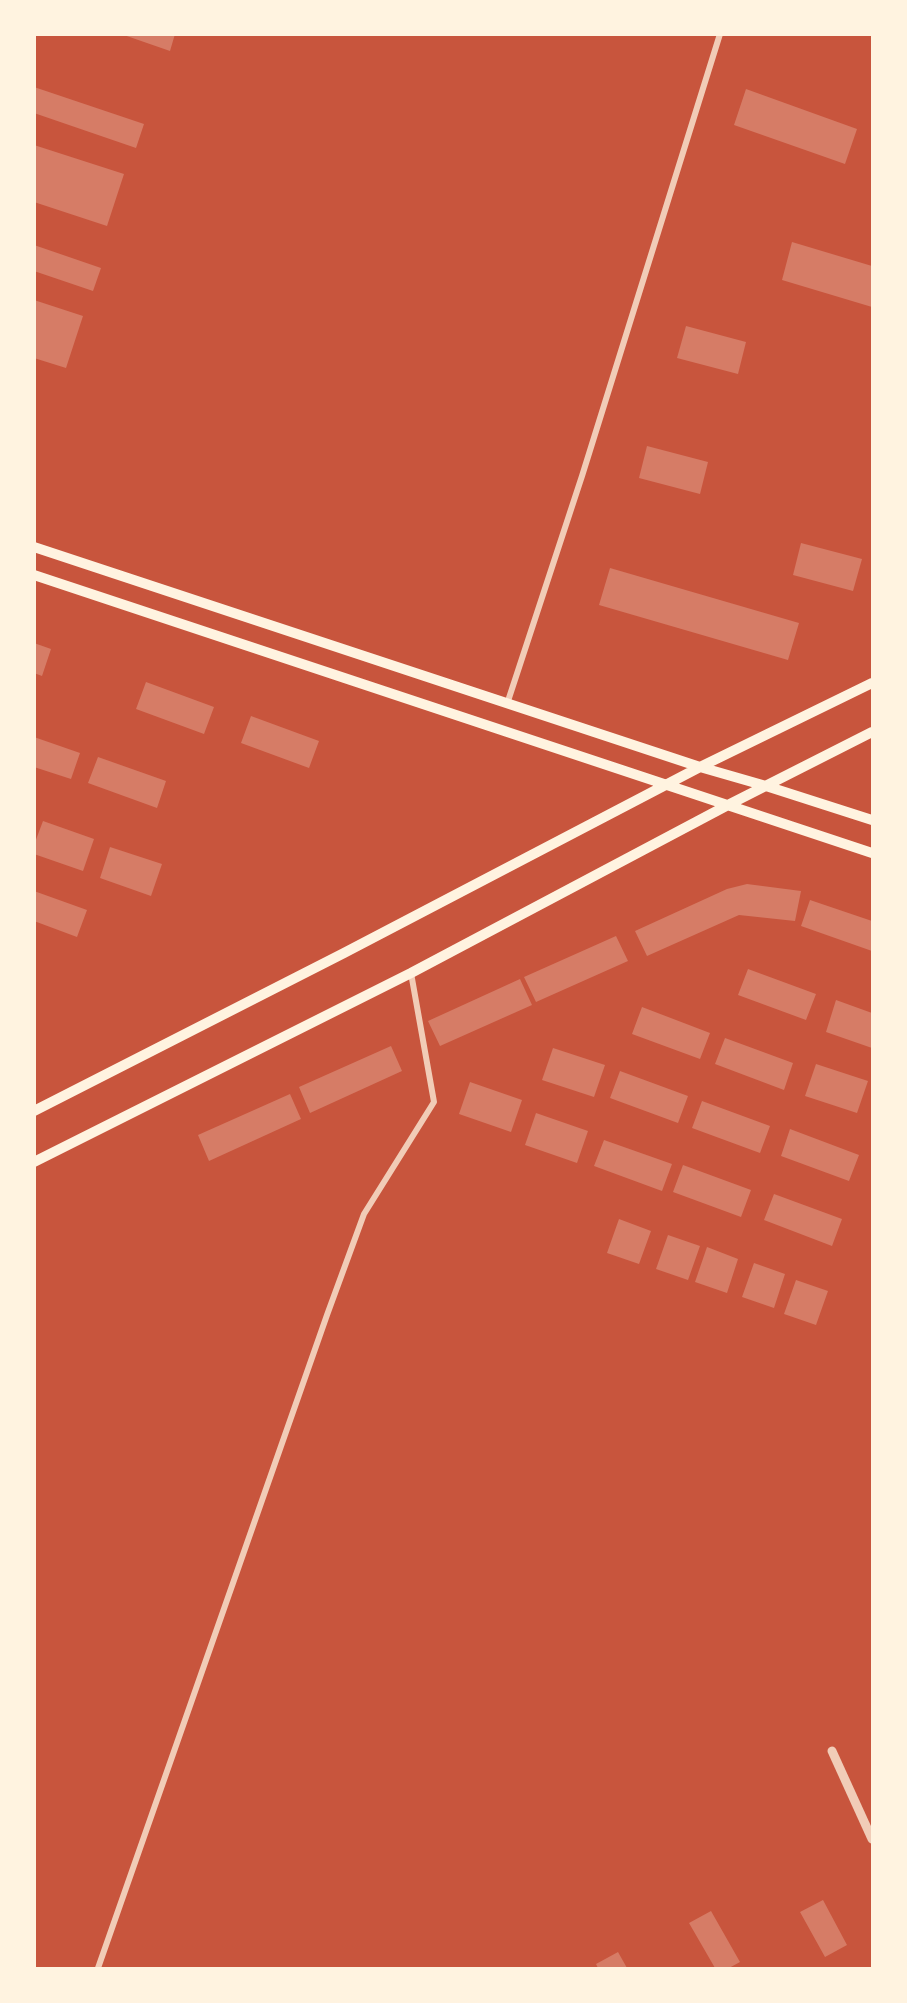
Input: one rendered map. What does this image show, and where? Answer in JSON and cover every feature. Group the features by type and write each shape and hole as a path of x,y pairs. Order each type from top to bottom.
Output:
{"main road":[{"path":"34,547 699,767 873,820"},
{"path":"34,575 873,853"},
{"path":"34,1111 699,767 873,683"},
{"path":"37,1160 411,973 728,805 873,732"}],"street":[{"path":"507,704 586,465 720,34"},
{"path":"98,1968 364,1214 434,1102 411,973"},
{"path":"832,1751 873,1839"}],"building":[{"path":"121,34 175,34 170,51"},
{"path":"34,87 144,124 136,148 34,113"},
{"path":"746,89 857,129 845,164 734,125"},
{"path":"34,145 124,174 107,226 34,202"},
{"path":"792,242 872,266 872,307 782,280"},
{"path":"34,245 101,268 93,291 34,271"},
{"path":"34,300 83,316 66,368 34,358"},
{"path":"686,326 746,342 738,374 677,358"},
{"path":"647,446 708,462 700,494 639,478"},
{"path":"801,543 862,559 853,591 793,575"},
{"path":"610,568 799,623 788,660 599,605"},
{"path":"34,643 51,649 42,676 34,673"},
{"path":"146,682 214,707 204,734 136,709"},
{"path":"251,716 319,741 309,768 241,743"},
{"path":"34,737 80,753 71,779 34,767"},
{"path":"98,757 166,781 157,808 88,783"},
{"path":"43,821 94,839 83,871 34,854 34,845"},
{"path":"110,847 162,864 151,896 100,878"},
{"path":"747,884 801,891 795,921 739,915 647,956 635,931 727,889"},
{"path":"34,891 87,910 77,937 34,921"},
{"path":"810,900 872,921 872,951 801,926"},
{"path":"616,936 628,961 536,1002 524,977"},
{"path":"748,969 816,994 806,1020 738,995"},
{"path":"520,979 532,1005 440,1046 428,1021"},
{"path":"836,1000 872,1013 872,1048 826,1032"},
{"path":"642,1007 710,1033 700,1059 632,1034"},
{"path":"725,1038 793,1063 784,1090 715,1064"},
{"path":"391,1046 402,1071 310,1113 299,1087"},
{"path":"553,1048 605,1065 594,1097 542,1080"},
{"path":"816,1064 868,1081 857,1113 805,1096"},
{"path":"620,1071 688,1096 678,1123 610,1098"},
{"path":"470,1082 522,1100 511,1132 459,1114"},
{"path":"290,1094 301,1119 209,1161 198,1135"},
{"path":"702,1101 770,1126 760,1153 692,1128"},
{"path":"536,1113 588,1131 577,1163 525,1145"},
{"path":"790,1129 859,1155 849,1181 781,1156"},
{"path":"604,1140 672,1164 662,1191 594,1166"},
{"path":"683,1165 751,1190 741,1217 673,1192"},
{"path":"774,1194 842,1219 832,1246 764,1220"},
{"path":"619,1219 651,1231 639,1264 607,1253"},
{"path":"668,1235 700,1246 688,1280 656,1269"},
{"path":"707,1247 738,1259 727,1293 695,1282"},
{"path":"754,1263 785,1274 774,1308 742,1297"},
{"path":"796,1280 828,1291 816,1325 784,1314"},
{"path":"823,1900 847,1945 825,1957 800,1912"},
{"path":"711,1911 740,1962 729,1968 715,1968 689,1923"},
{"path":"618,1952 627,1968 598,1968 596,1964"}]}
